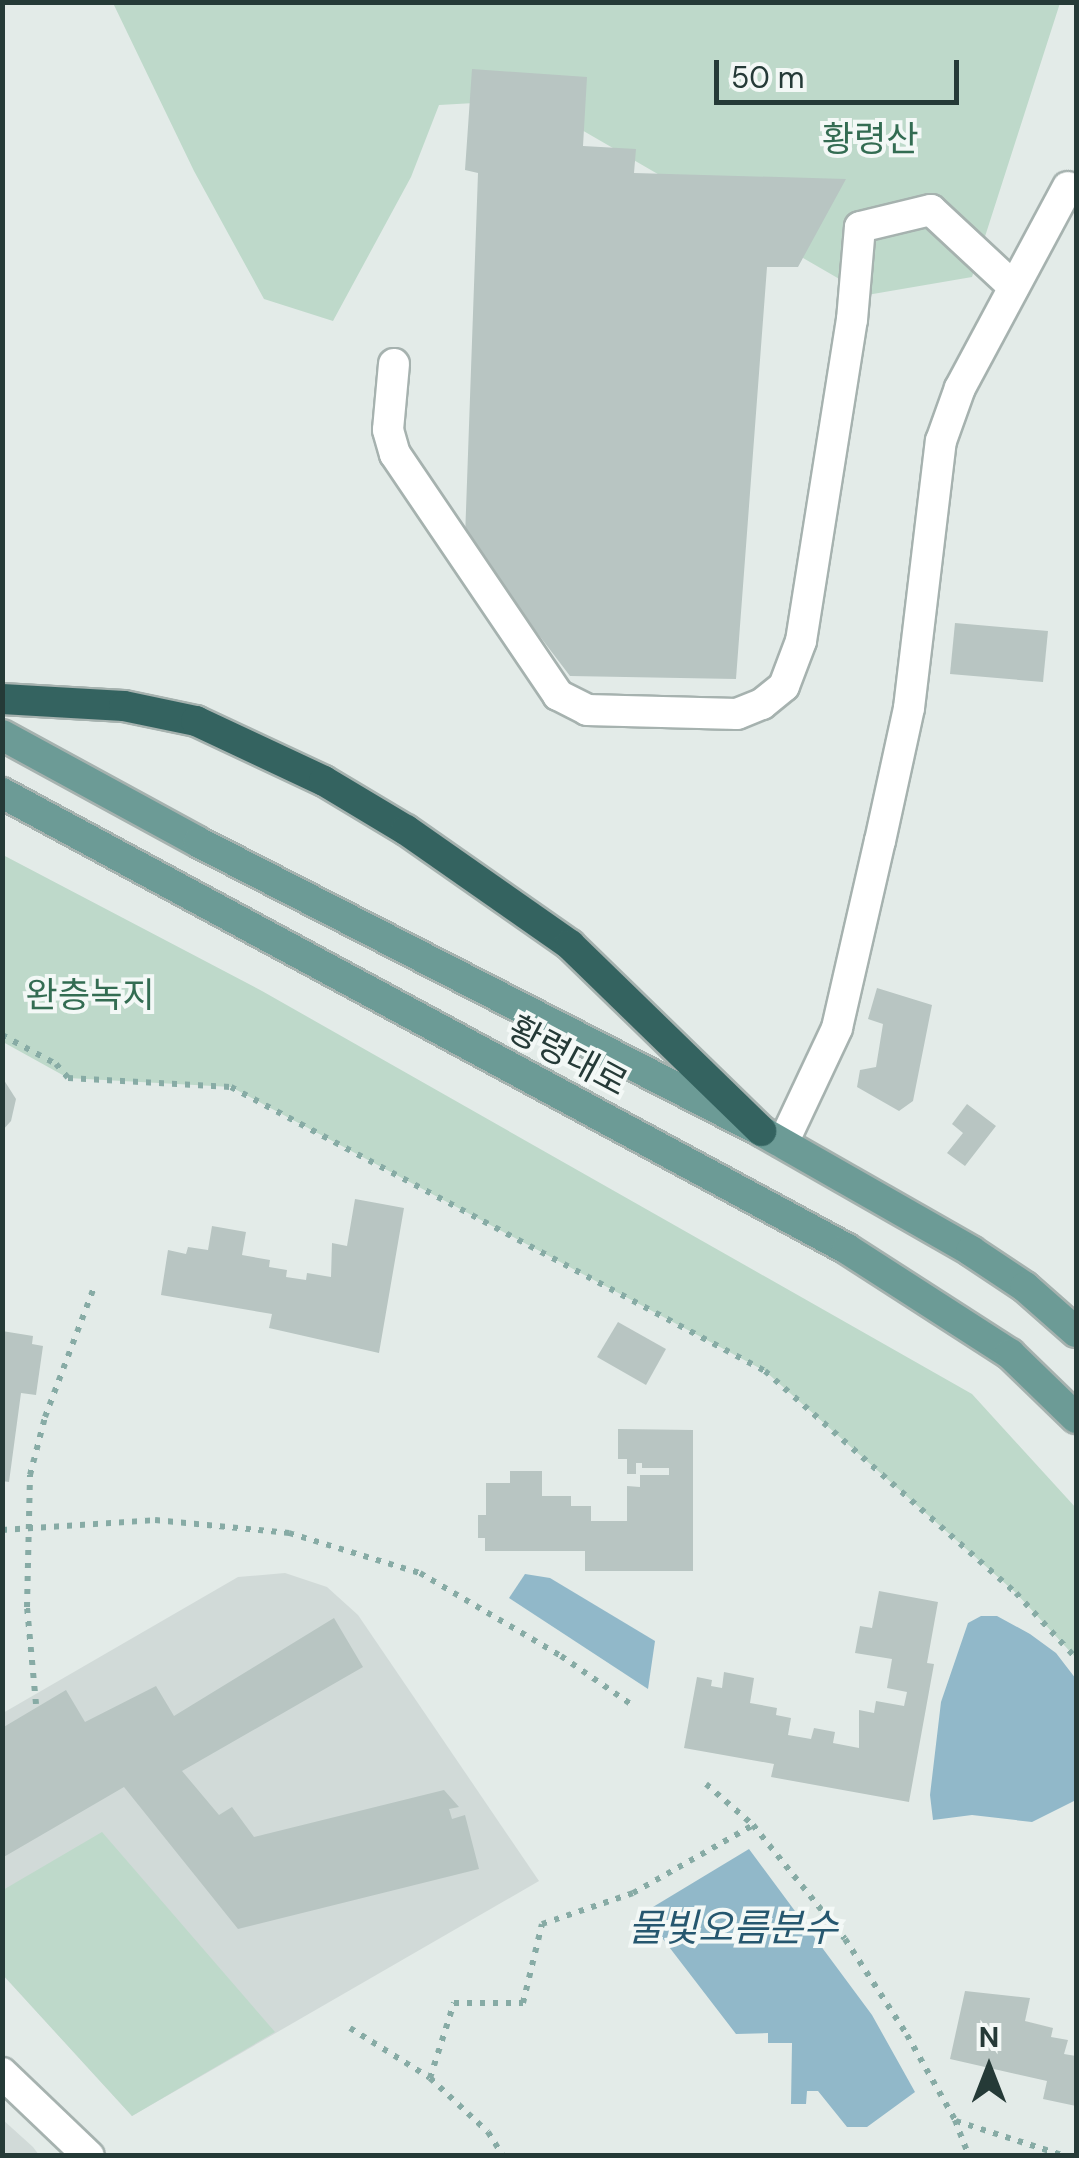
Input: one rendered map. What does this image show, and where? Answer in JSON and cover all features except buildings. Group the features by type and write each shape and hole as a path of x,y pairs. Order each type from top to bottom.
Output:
{"highway":[{"path":"2,699 124,706 196,720 324,781 390,820 570,944 772,1137"}],"main road":[{"name":"황령대로","path":"2,736 198,842 772,1137 971,1251 1024,1286 1076,1332"},
{"name":"황령대로","path":"2,793 847,1250 1010,1354 1076,1418"}],"street":[{"path":"772,1137 836,1028 909,708 941,441 960,388 1068,187"},
{"path":"394,364 388,430 395,454 558,696 587,710 738,714 762,704 784,686 801,641 852,320 860,227 931,210 1014,288"},
{"path":"2,2073 89,2156"}],"path":[{"path":"2,1035 56,1064 68,1078 231,1086 765,1371 1016,1593 1076,1658"},
{"path":"36,1704 29,1661 30,1475 44,1417 94,1286"},
{"path":"2,1530 155,1520 289,1534 420,1573 545,1646 635,1707"},
{"path":"706,1784 753,1825 845,1939 955,2120 969,2156"},
{"path":"430,2078 454,2003 523,2003 542,1924 633,1894 753,1825"},
{"path":"350,2028 430,2078 488,2132 503,2156"},
{"path":"955,2120 1064,2156"}],"shaded area":[{"path":"285,1573 327,1587 358,1615 539,1881 132,2116 3,1975 3,1713 238,1577"},
{"path":"2,2119 33,2147 39,2155 3,2155"}],"green space":[{"name":"황령산","path":"113,3 1060,3 972,277 867,295 530,100 439,105 411,177 333,321 264,299 194,171"},
{"name":"완층녹지","path":"3,855 262,991 972,1394 1076,1508 1076,1658 1016,1593 765,1371 231,1087 68,1078 3,1042"},
{"path":"102,1832 275,2032 132,2116 3,1975 3,1890"}],"water":[{"path":"525,1574 550,1578 655,1641 648,1689 509,1598"},
{"path":"981,1616 997,1616 1030,1634 1056,1653 1076,1679 1076,1800 1032,1822 972,1815 933,1820 930,1795 941,1702 968,1623"},
{"name":"물빛오름분수","path":"749,1849 872,2015 915,2092 867,2127 847,2127 818,2091 807,2091 806,2104 791,2104 792,2043 768,2043 768,2033 736,2034 643,1913"}]}
